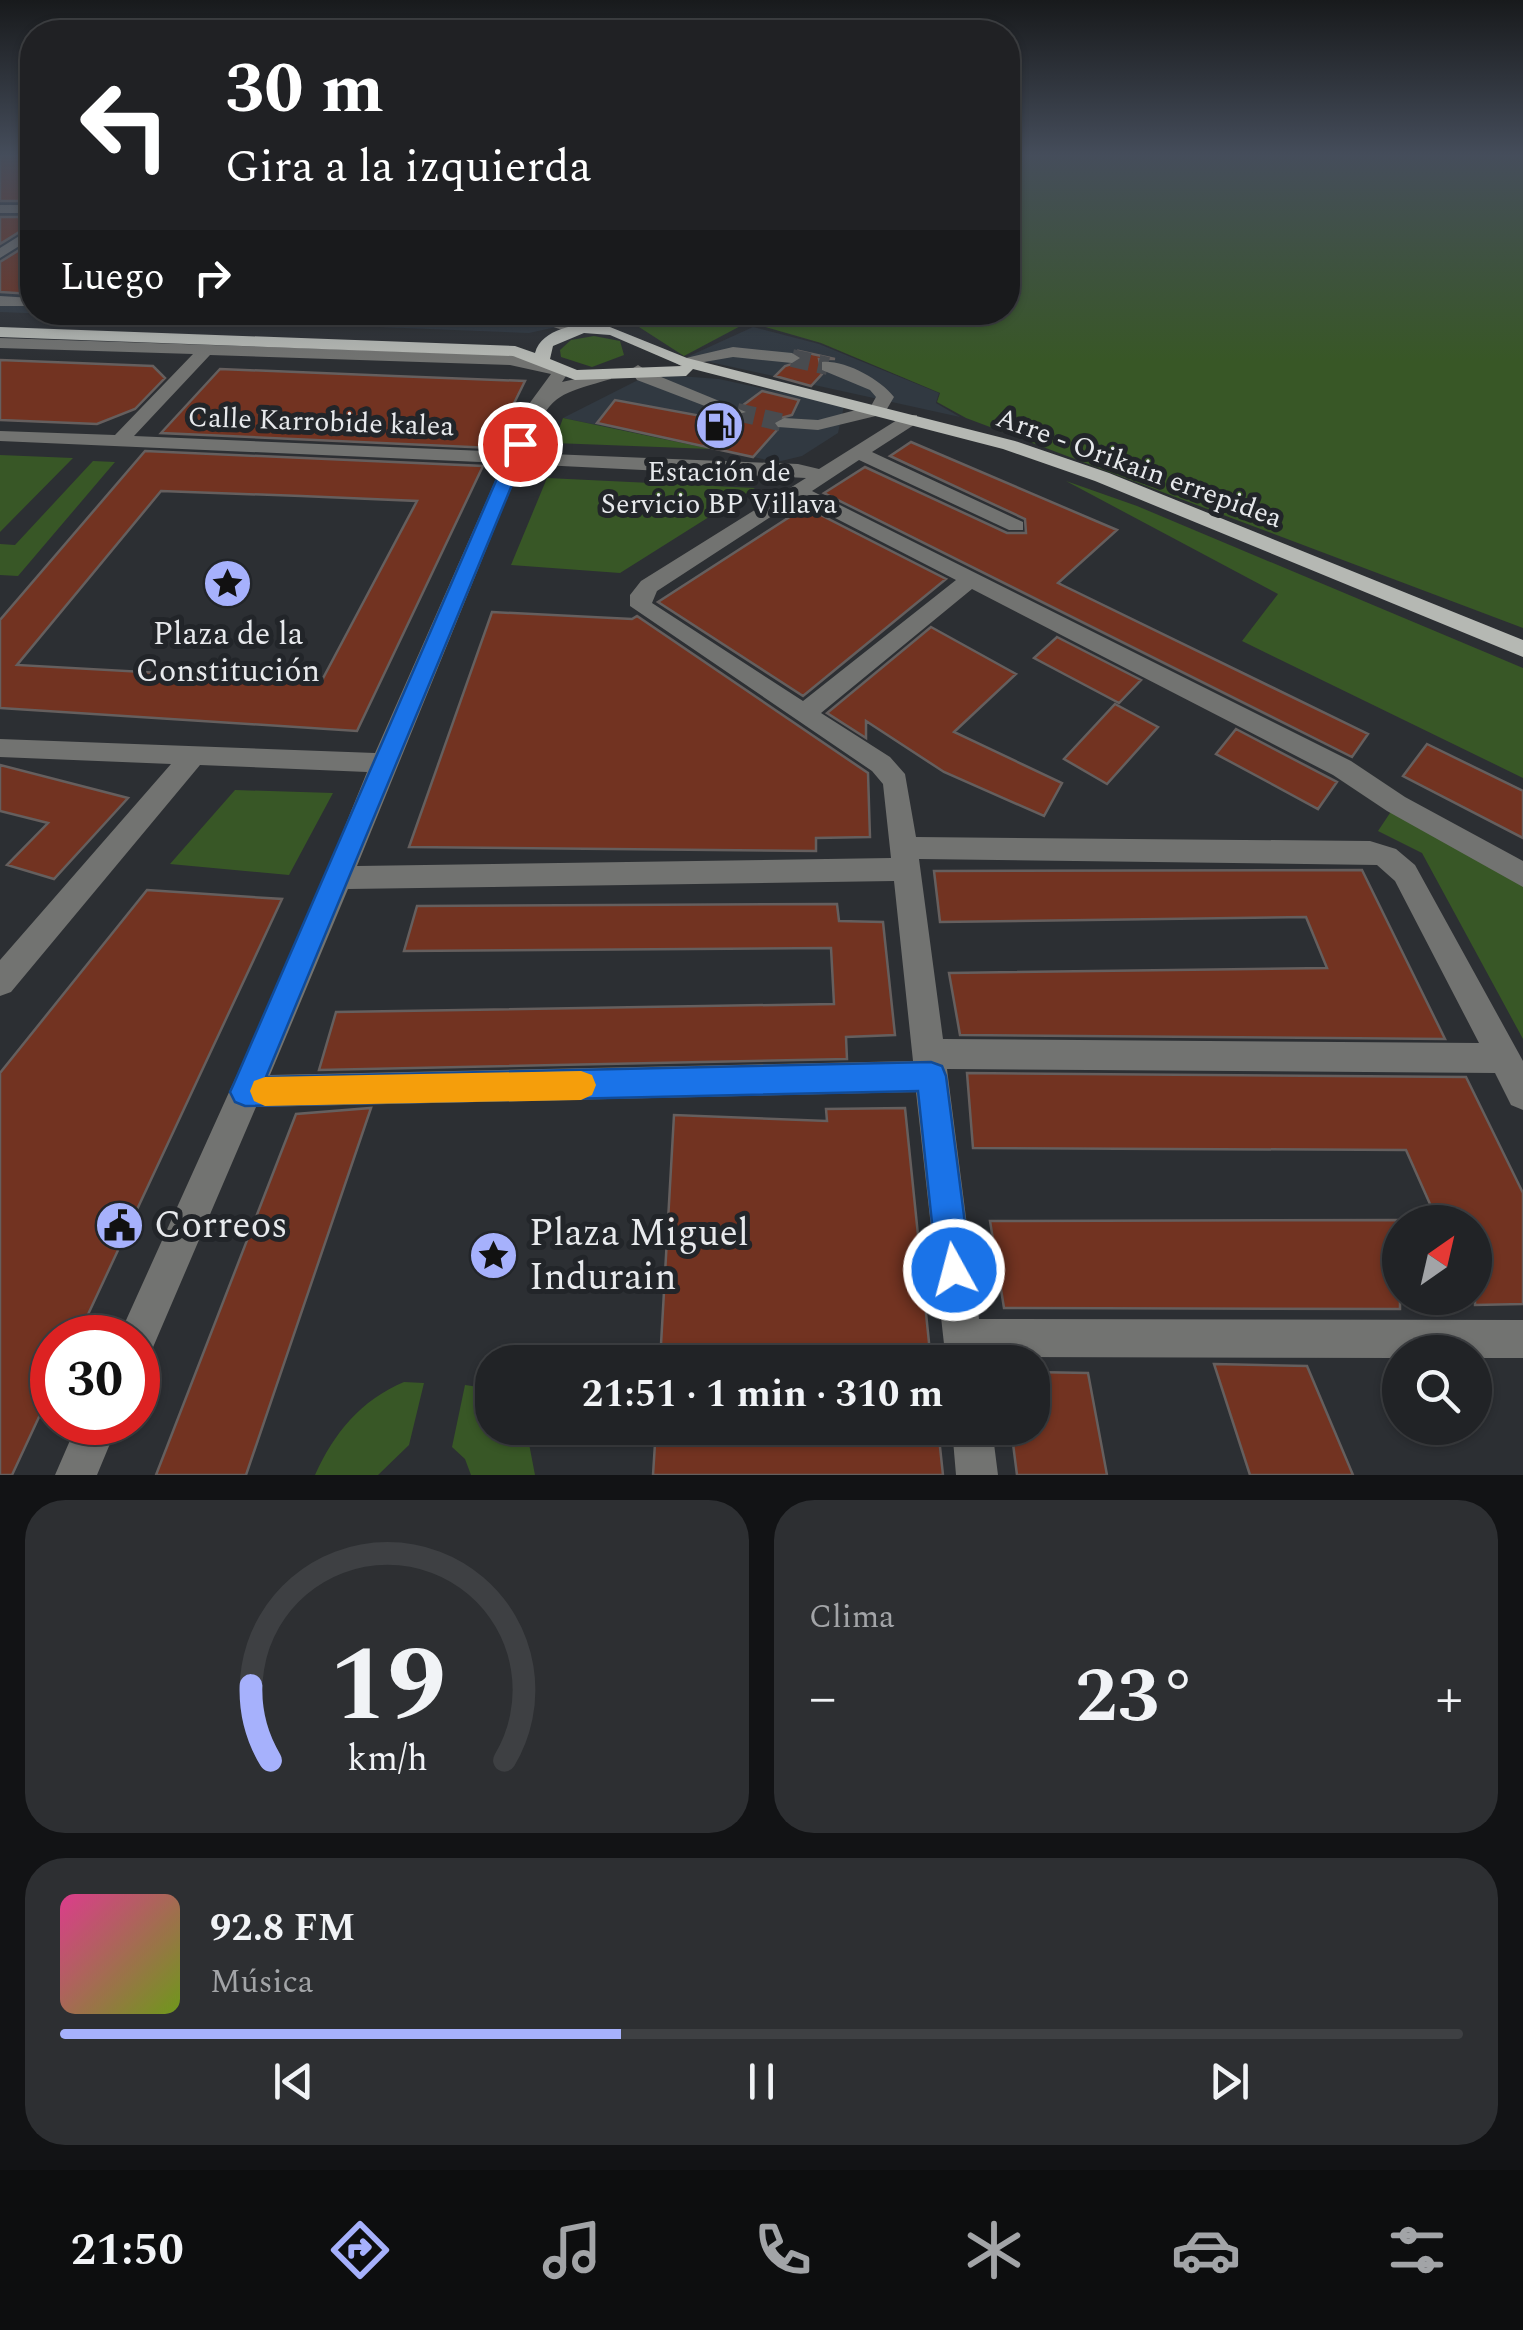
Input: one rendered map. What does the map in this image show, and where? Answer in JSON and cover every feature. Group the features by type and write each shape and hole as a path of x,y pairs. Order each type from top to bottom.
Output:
{"main road":[{"path":"197,325 557,336"},
{"path":"551,367 542,350 577,325"},
{"path":"586,325 620,330 636,337 644,348 726,372"},
{"path":"0,332 515,350 551,367 610,374 638,370 726,372"},
{"path":"610,374 636,362 644,348"},
{"name":"Arre - Orikain errepidea","path":"726,372 911,419 1102,477 1523,648"}],"street":[{"path":"0,343 510,360 551,367 338,878 146,1315"},
{"path":"120,441 204,352"},
{"path":"681,360 733,352 792,358"},
{"path":"784,423 818,425 878,410 885,397 876,386 828,366"},
{"path":"638,370 658,382 737,412"},
{"path":"538,404 564,387 610,374"},
{"path":"911,419 649,586 641,595 640,606 880,764 896,780 963,1345"},
{"name":"Calle Karrobide kalea","path":"0,436 798,470 819,475"},
{"path":"859,453 1016,526"},
{"path":"795,490 1342,768 1396,804 1523,875"},
{"path":"803,714 970,578"},
{"path":"0,748 383,763"},
{"path":"0,982 193,756"},
{"path":"338,878 905,858 1370,852 1386,857 1405,873 1523,1094"},
{"path":"245,1092 930,1065 1504,1058"},
{"path":"1050,1348 1523,1339"},
{"path":"76,1475 89,1445"},
{"path":"974,1445 977,1475"}],"shaded area":[{"path":"0,224 20,224 20,313 0,312"},
{"path":"327,325 565,325 529,333"},
{"path":"753,327 819,344 939,393 936,403 960,417 687,357"},
{"name":"Estación de Servicio BP Villava","path":"666,375 719,379 844,406 838,433 802,456 777,462 563,418 642,378"}],"green space":[{"path":"1020,224 1523,224 1523,628 966,418 937,402 940,393 821,343 758,325 1020,325"},
{"path":"633,325 742,325 684,356"},
{"path":"594,336 620,341 624,355 592,367 561,357 560,350 571,340"},
{"path":"563,418 711,449 554,443"},
{"path":"0,455 73,458 0,532"},
{"path":"93,461 115,462 18,576 0,575 0,544 15,545"},
{"path":"547,478 755,488 620,573 511,565"},
{"path":"1066,481 1137,506 1523,668 1523,778 1242,641 1278,594"},
{"path":"235,790 333,793 289,875 170,864"},
{"path":"1392,810 1523,885 1523,1039 1422,853 1378,831"},
{"path":"404,1382 424,1383 409,1445 378,1475 315,1475 350,1420 375,1398"},
{"path":"465,1385 475,1386 475,1445 529,1445 535,1475 471,1475 465,1459 452,1447"}],"building":[{"path":"0,224 20,224 20,232 0,244"},
{"path":"20,250 20,293 0,292 0,262"},
{"path":"799,351 835,359 819,359 822,374 811,386 775,376 785,366 802,361"},
{"path":"0,360 153,366 165,378 135,409 97,424 0,420"},
{"path":"220,369 525,381 492,448 161,433"},
{"path":"762,391 799,400 792,415 773,420 777,430 753,457 597,423 615,400 728,421 749,414 742,406"},
{"path":"911,442 1117,530 1058,583 1368,734 1352,757 824,493 865,467 1007,533 1026,533 1025,519 890,456"},
{"path":"145,451 483,466 357,731 0,708 0,620","holes":["161,491 417,501 321,682 17,665"]},
{"path":"805,507 946,579 803,696 658,602"},
{"path":"492,612 632,619 637,616 868,773 870,837 816,838 816,851 409,847"},
{"path":"931,627 1016,674 954,732 1062,783 1044,816 944,772 866,721 866,738 827,713"},
{"path":"1057,637 1141,680 1119,703 1034,658"},
{"path":"1115,704 1158,727 1107,784 1064,759"},
{"path":"1236,729 1337,782 1318,809 1216,754"},
{"path":"1427,744 1523,791 1523,838 1403,776"},
{"path":"0,765 128,798 54,879 7,865 48,823 0,811"},
{"path":"1362,870 1445,1039 960,1035 949,973 1327,968 1306,917 940,922 934,871"},
{"path":"147,890 282,899 88,1315 30,1315 30,1436 12,1475 0,1475 0,1073"},
{"path":"837,904 839,921 883,922 895,1035 846,1037 847,1059 319,1070 336,1012 834,1004 831,948 404,951 417,906"},
{"path":"967,1073 1466,1077 1523,1193 1523,1304 1492,1305 1492,1205 1430,1205 1406,1150 973,1148"},
{"path":"371,1108 246,1475 156,1475 296,1114"},
{"path":"905,1108 929,1345 661,1345 674,1115 827,1121 826,1109"},
{"path":"1382,1220 1382,1309 1004,1308 990,1221"},
{"path":"1214,1364 1307,1366 1353,1475 1250,1475"},
{"path":"1050,1372 1088,1373 1107,1475 1017,1475 1013,1445 1050,1445"},
{"path":"655,1445 940,1445 943,1475 653,1475"}],"tunnel":[{"path":"792,358 828,366"},
{"path":"737,412 784,423"}],"slow traffic":[{"path":"265,1091 581,1085"}],"place":[{"name":"Estación de Servicio BP Villava","path":"719,425"},
{"name":"Plaza de la Constitución","path":"228,584"},
{"name":"Correos","path":"119,1226"},
{"name":"Plaza Miguel Indurain","path":"494,1256"}],"route":[{"path":"520,444 383,763 320,924 245,1092 931,1076 954,1270"}]}
